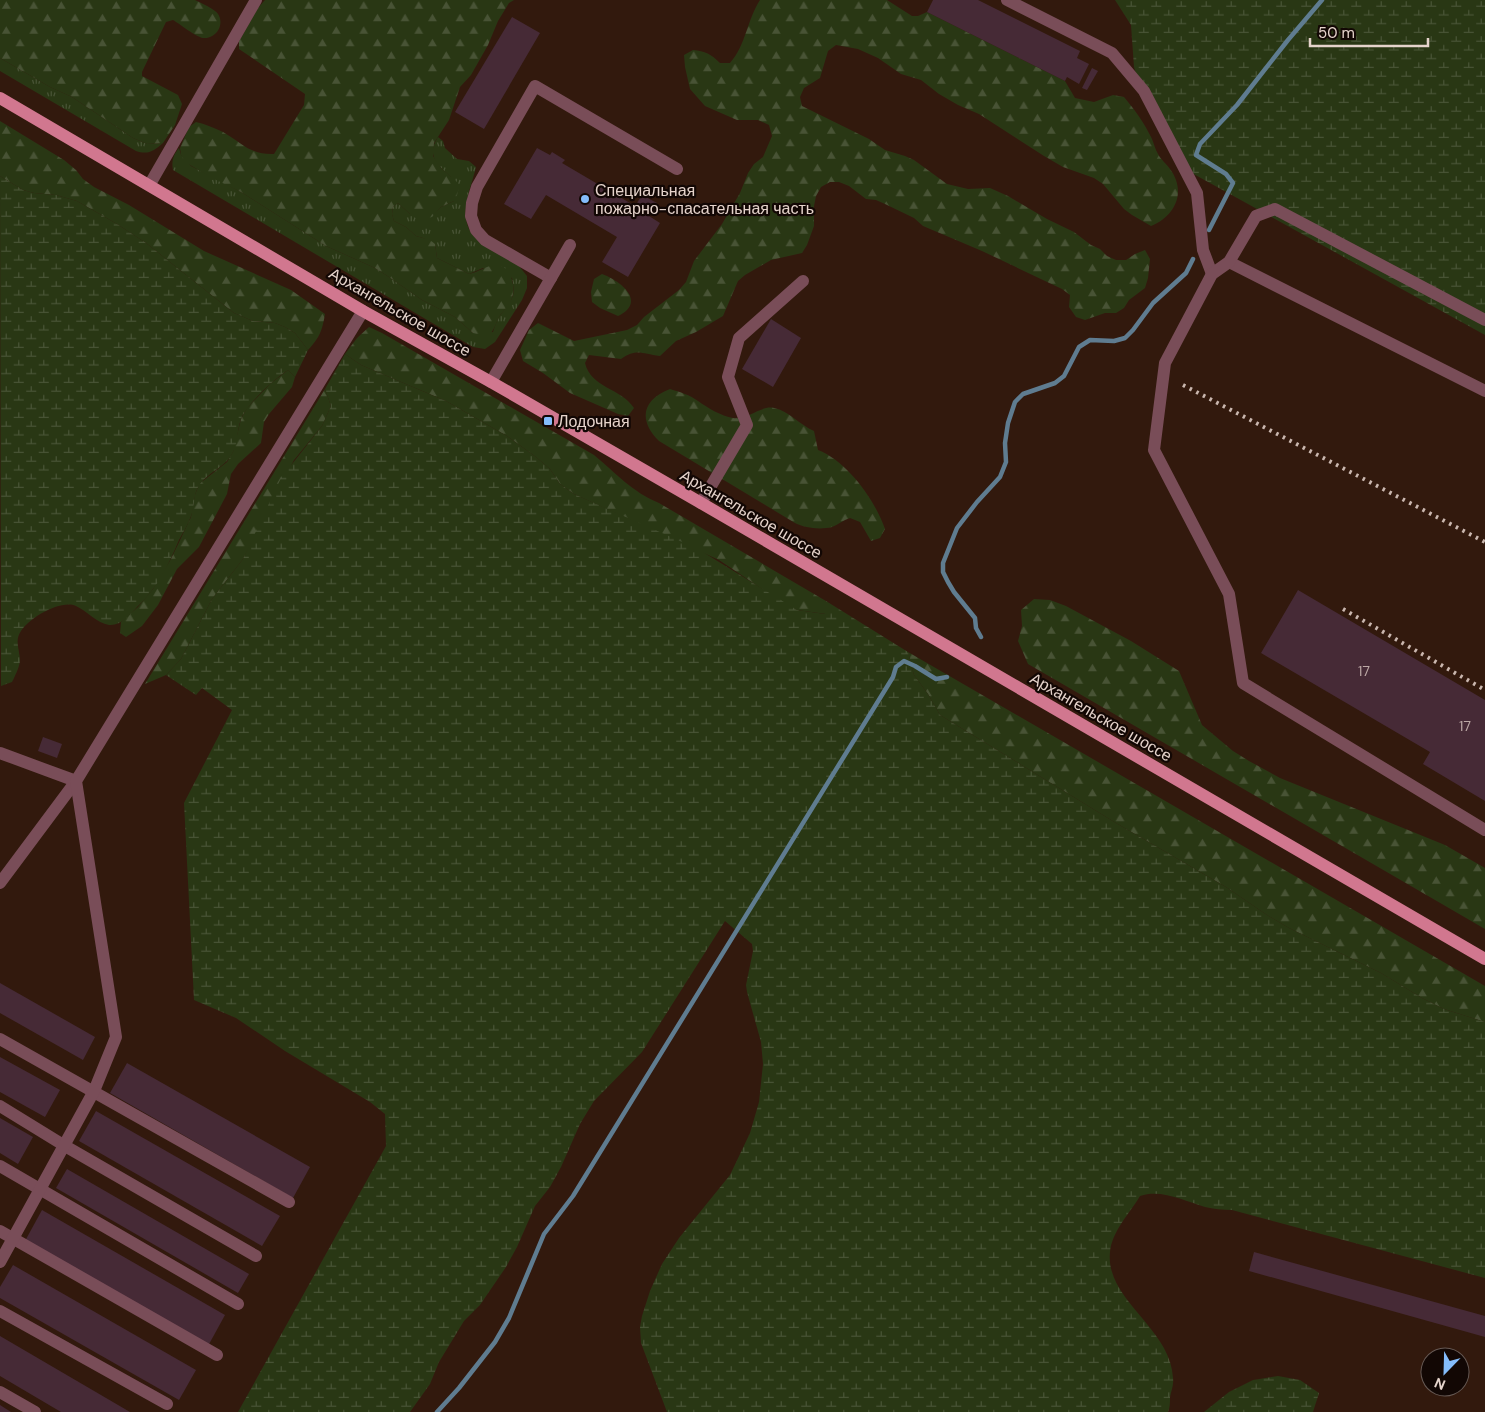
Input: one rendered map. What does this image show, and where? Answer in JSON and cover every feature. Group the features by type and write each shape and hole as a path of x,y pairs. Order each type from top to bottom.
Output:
{"main road":[{"name":"Архангельское шоссе","path":"0,98 150,184 363,311 701,503 1485,959"}],"lane":[{"path":"150,184 256,0"},
{"path":"1007,0 1112,53 1144,91 1197,193 1203,250 1212,274"},
{"path":"551,278 485,240 476,230 471,216 472,203 477,187 535,86 677,169"},
{"path":"1485,320 1275,209 1256,216 1229,262 1212,274 1165,363 1154,450 1229,594 1243,683 1485,830"},
{"path":"491,382 570,244"},
{"path":"1229,262 1485,391"},
{"path":"701,503 747,425 728,377 739,338 803,281"},
{"path":"0,882 76,782 363,311"},
{"path":"0,753 76,782"},
{"path":"0,1262 94,1091 116,1037 76,782"},
{"path":"0,1039 289,1202"},
{"path":"0,1106 65,1146 256,1256"},
{"path":"0,1166 238,1304"},
{"path":"0,1231 217,1355"},
{"path":"0,1311 167,1404"},
{"path":"0,1392 35,1412"}],"green space":[{"path":"0,0 195,0 208,6 218,14 220,27 212,36 203,38 173,20 166,22 142,72 142,76 178,95 182,104 175,125 163,143 147,144 133,138 72,97 50,87 0,58"},
{"path":"265,0 514,0 509,3 498,21 488,45 471,75 460,87 449,120 434,143 433,156 441,168 457,182 459,188 454,201 441,207 432,217 424,219 416,218 398,203 393,207 392,214 394,221 406,227 416,236 430,240 435,244 437,258 469,274 495,265 505,268 513,282 512,298 499,317 492,332 487,337 473,333 455,317 422,300 375,268 326,246 241,192 185,162 180,148 189,127 196,122 223,132 247,148 259,153 274,154 304,105 305,94 239,49 239,41 258,8"},
{"path":"760,0 887,0 912,16 918,16 927,12 1065,81 1075,98 1094,102 1113,95 1124,97 1146,128 1157,152 1170,169 1178,186 1178,195 1172,210 1159,222 1151,226 1124,209 1103,184 1094,178 1063,167 979,114 939,94 921,80 901,74 878,58 858,49 836,45 828,51 820,78 804,88 800,97 802,106 869,139 885,150 914,160 947,184 968,189 990,188 1008,196 1047,219 1074,232 1091,245 1100,249 1107,256 1116,260 1126,260 1145,250 1150,259 1145,288 1116,313 1105,313 1085,320 1076,317 1069,307 1070,295 1062,289 982,251 923,226 914,218 885,204 876,200 866,199 849,186 839,182 830,182 821,187 816,196 814,226 802,253 771,260 745,275 738,281 723,316 676,341 660,356 636,353 621,359 589,355 585,363 588,371 593,378 628,401 634,408 628,416 618,414 570,393 523,361 520,350 529,330 538,323 574,341 627,330 637,325 686,282 694,261 722,224 740,193 748,173 754,164 763,157 772,136 769,125 758,120 737,120 705,106 690,89 684,55 697,50 714,57 720,63 730,63 740,48"},
{"path":"1115,0 1485,0 1485,335 1179,166 1137,77 1134,67 1131,25"},
{"path":"0,58 50,87 72,97 133,138 147,144 163,143 151,152 136,151 0,71"},
{"path":"0,121 64,160 94,187 129,205 204,251 291,290 325,314 318,337 308,350 295,333 285,327 275,323 253,321 234,313 146,243 117,224 77,201 56,195 23,190 0,176"},
{"path":"438,137 443,141 445,148 457,159 469,161 476,167 466,210 468,227 472,234 519,266 527,276 527,288 522,300 495,342 485,349 473,347 178,173 172,167 173,158 179,148 181,155 191,166 241,192 326,246 375,268 422,300 455,317 473,333 493,332 498,318 512,298 514,290 512,278 483,268 469,274 437,258 435,244 416,236 406,227 394,221 392,214 393,207 398,203 410,214 431,217 441,207 454,201 451,177 441,168 433,154"},
{"path":"0,176 23,190 56,195 77,201 146,243 234,313 253,321 275,323 285,327 295,333 308,350 295,377 288,370 282,374 261,392 244,413 233,452 226,462 200,484 195,495 192,512 171,558 162,576 144,600 125,619 113,625 100,622 76,606 62,605 46,611 31,621 21,631 18,638 20,661 18,669 12,682 1,686"},
{"path":"602,274 617,282 628,292 631,298 630,305 618,316 592,302 591,292 594,279"},
{"path":"369,327 594,455 625,482 649,499 659,503 826,601 826,614 797,610 783,603 719,560 574,494 560,484 550,469 507,436 446,401 361,365 345,354 357,338"},
{"path":"345,354 361,365 446,401 507,436 550,469 560,484 574,494 698,549 797,610 825,614 826,601 908,652 914,675 940,715 1116,823 1226,887 1289,928 1381,973 1444,1009 1485,1022 1485,1278 1232,1210 1208,1208 1165,1195 1148,1194 1140,1196 1114,1237 1110,1252 1111,1269 1117,1285 1162,1344 1170,1360 1173,1386 1168,1412 667,1412 641,1343 640,1327 642,1316 650,1291 662,1264 679,1238 730,1175 750,1133 759,1102 763,1064 761,1042 746,985 753,951 752,944 725,921 642,1052 594,1101 580,1124 550,1187 535,1206 506,1267 480,1305 464,1321 439,1362 430,1384 410,1412 238,1412 386,1146 385,1114 370,1102 285,1051 236,1018 194,1000 184,803 232,710 202,688 196,695 166,675 181,659 212,599 243,559 281,478 322,426 331,406 325,389"},
{"path":"288,370 295,377 292,387 264,422 261,443 238,464 231,474 227,494 199,547 177,569 158,605 142,626 126,637 120,633 121,622 138,607 153,589 171,559 191,517 199,484 227,462 233,452 241,419 247,408 270,384"},
{"path":"325,389 331,406 322,426 294,460 243,559 212,599 181,659 166,675 145,684"},
{"path":"670,389 688,395 715,411 733,418 744,417 764,409 774,408 785,412 814,431 818,450 829,455 839,463 867,494 885,529 880,538 871,541 860,522 850,518 832,527 818,528 799,525 659,441 648,426 646,411 654,399"},
{"path":"1034,599 1050,600 1066,606 1131,641 1179,671 1202,725 1233,751 1249,761 1280,778 1445,845 1485,868 1485,929 1028,664 1018,641 1022,626 1021,610"},
{"path":"908,652 1485,986 1485,1022 1444,1009 1381,973 1289,928 1226,887 1116,823 940,715 914,675"},
{"path":"1278,1376 1300,1380 1319,1393 1313,1412 1204,1412 1229,1392 1253,1380"}],"building":[{"path":"933,0 978,0 1080,51 1077,58 1089,64 1079,84 1067,77 1065,81 927,12"},
{"path":"512,17 540,33 484,129 455,112"},
{"path":"1092,68 1098,71 1087,90 1082,88"},
{"path":"537,148 550,155 552,152 565,160 562,163 635,206 642,195 657,203 649,216 660,223 628,277 602,262 617,237 546,195 531,219 504,204"},
{"path":"771,319 801,338 773,387 742,369"},
{"path":"1298,590 1485,700 1485,801 1423,764 1430,752 1261,653"},
{"path":"43,737 62,744 57,758 38,751"},
{"path":"0,983 95,1037 83,1060 0,1013"},
{"path":"0,1057 60,1090 45,1117 0,1092"},
{"path":"127,1063 310,1167 293,1198 110,1093"},
{"path":"96,1111 280,1216 262,1246 79,1141"},
{"path":"0,1118 33,1137 18,1164 0,1153"},
{"path":"67,1169 249,1274 238,1293 56,1188"},
{"path":"42,1210 225,1315 208,1346 25,1241"},
{"path":"1254,1252 1485,1316 1485,1337 1249,1271"},
{"path":"13,1265 196,1370 179,1400 0,1298 0,1287"},
{"path":"0,1336 130,1412 61,1412 0,1376"},
{"path":"0,1405 11,1412 0,1412"}],"waterway":[{"path":"1209,230 1233,183 1226,174 1196,155 1200,144 1237,105 1322,0"},
{"path":"981,637 976,628 975,618 948,582 943,572 943,563 957,528 1000,477 1006,462 1005,443 1008,423 1015,402 1023,394 1055,383 1064,376 1079,347 1090,340 1114,341 1125,338 1153,303 1186,273 1193,259"},
{"path":"437,1412 459,1388 495,1342 509,1318 544,1234 573,1196 893,677 896,667 904,661 936,679 947,677"}],"railway":[{"path":"1183,385 1485,542"},
{"path":"1343,609 1485,690"}],"place":[{"name":"Специальная пожарно-спасательная часть","path":"585,199"},
{"name":"Лодочная","path":"548,421"}]}
